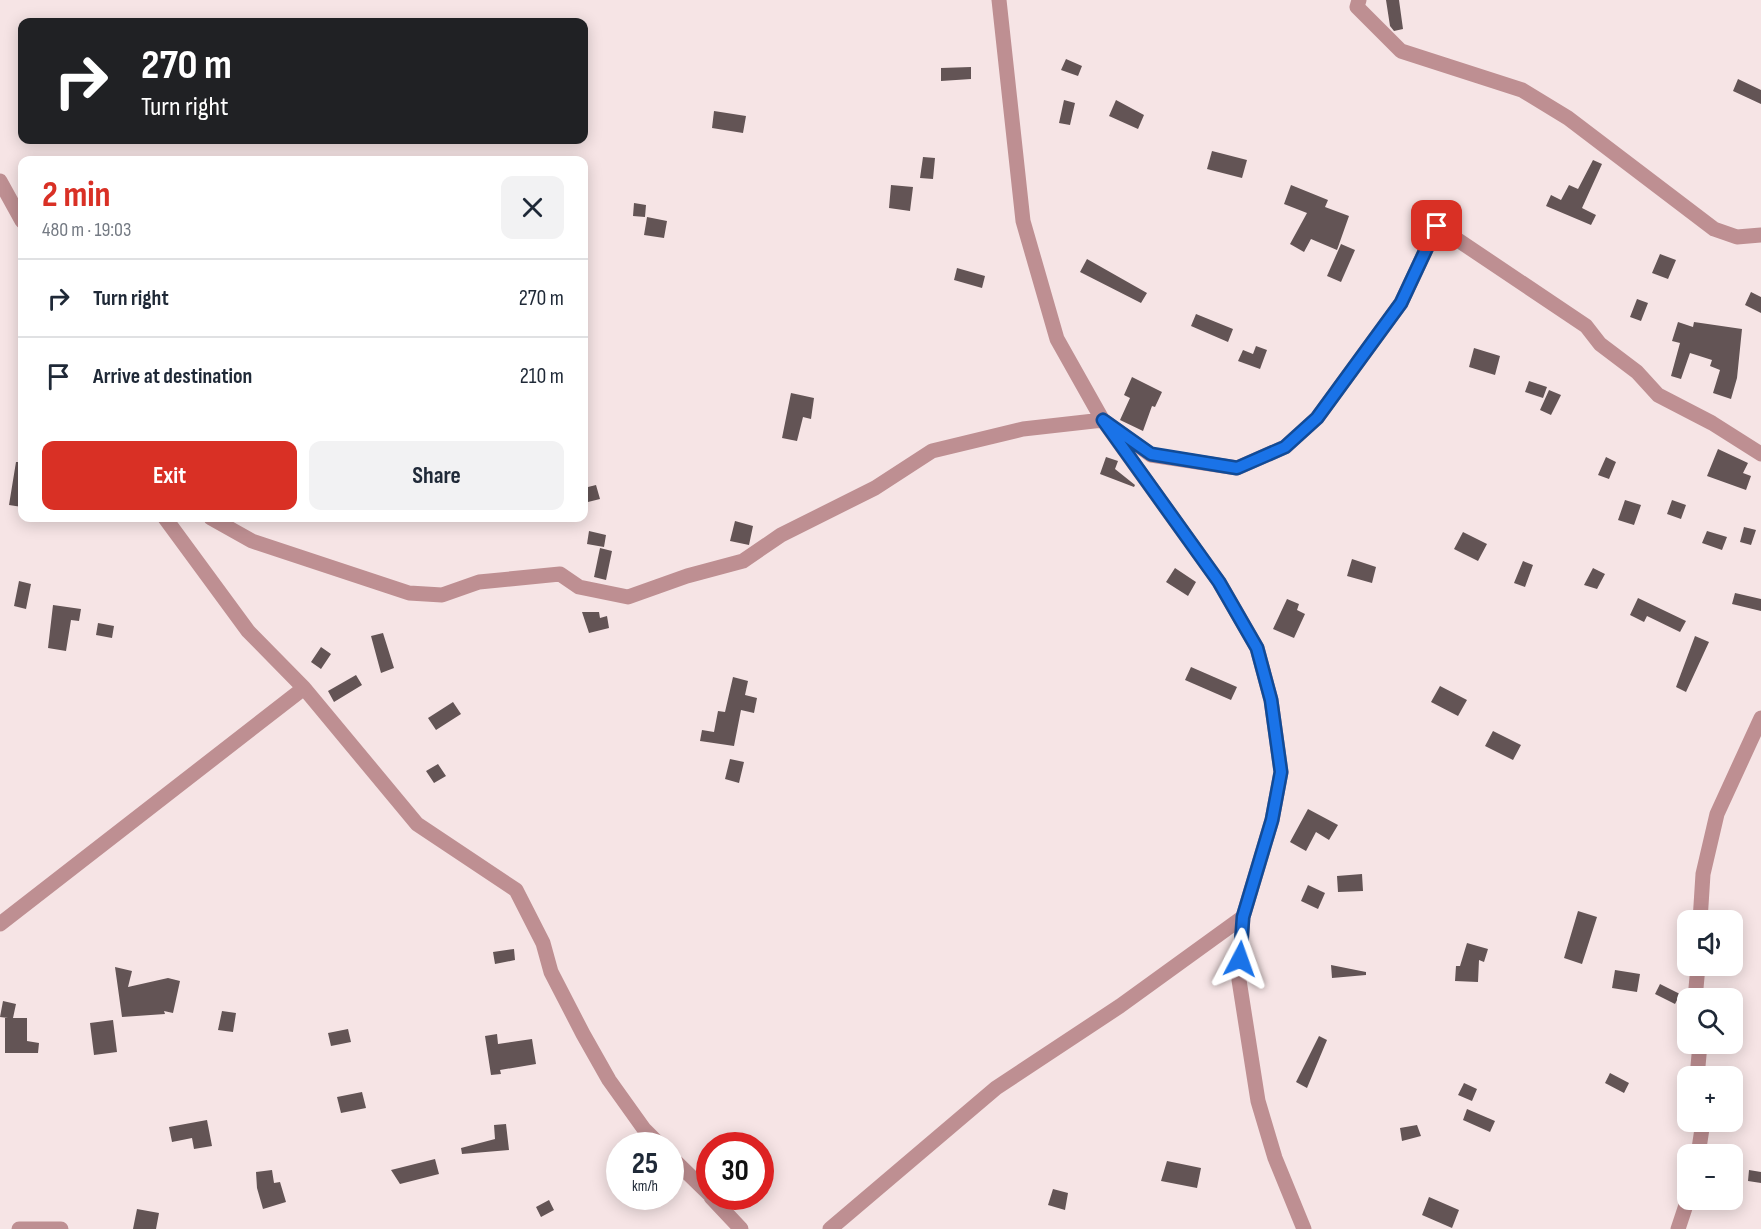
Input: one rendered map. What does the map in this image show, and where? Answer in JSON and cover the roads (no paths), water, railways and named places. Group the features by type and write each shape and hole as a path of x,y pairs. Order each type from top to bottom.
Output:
{"street":[{"path":"999,0 1023,221 1057,339 1103,420 1219,582 1257,648 1271,700 1281,772 1272,820 1243,917 1239,980 1258,1101 1275,1158 1304,1229"},
{"path":"1359,0 1357,7 1401,51 1522,90 1568,118 1714,230 1737,237 1761,235"},
{"path":"0,181 18,214"},
{"path":"218,522 252,541 409,593 442,595 479,582 560,574 579,587 628,597 687,576 743,561 781,534 875,488 932,451 1023,429 1103,420 1151,454 1237,468 1285,447 1317,418 1401,303 1437,226 1586,326 1600,344 1637,372 1658,395 1712,423 1761,454"},
{"path":"168,522 249,631 304,688 417,824 516,890 543,943 551,972 583,1034 609,1080 647,1132"},
{"path":"0,924 304,688"},
{"path":"1701,910 1703,874 1717,814 1761,718"},
{"path":"830,1229 996,1088 1120,1006 1243,917"},
{"path":"684,1170 696,1182"},
{"path":"723,1210 741,1229"},
{"path":"1677,1229 1684,1210"},
{"path":"20,1229 61,1229"}]}
